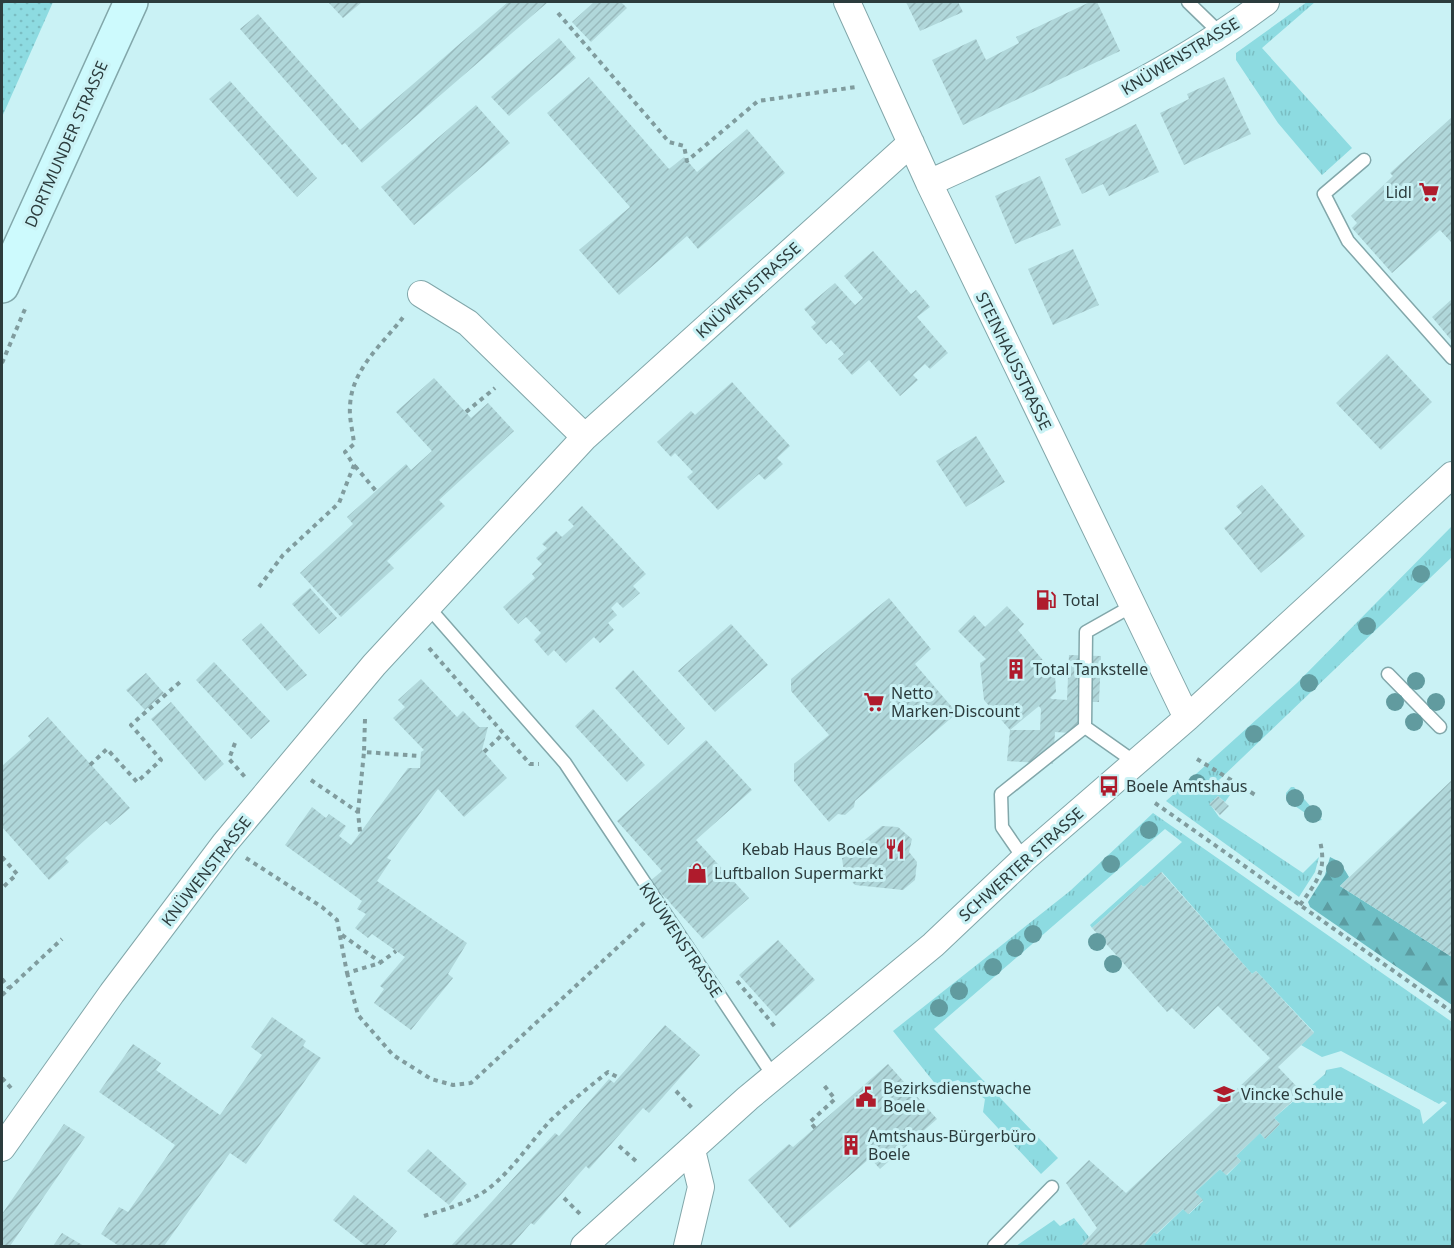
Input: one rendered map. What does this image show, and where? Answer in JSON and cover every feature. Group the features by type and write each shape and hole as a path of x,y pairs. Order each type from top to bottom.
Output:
{"main road":[{"name":"DORTMUNDER STRASSE","path":"2,286 131,2"}],"street":[{"name":"STEINHAUSSTRASSE","path":"847,2 910,143 1187,718"},
{"name":"KNÜWENSTRASSE","path":"929,183 1079,114 1159,71 1266,2"},
{"name":"KNÜWENSTRASSE","path":"2,1148 112,993 225,843 411,626 585,437 910,143"},
{"path":"421,294 468,323 585,437"},
{"name":"SCHWERTER STRASSE","path":"584,1246 774,1077 933,945 1024,859 1187,718 1452,475"},
{"path":"687,1246 700,1187 692,1150"}],"lane":[{"path":"1188,2 1221,33"},
{"path":"1364,160 1324,194 1348,241 1452,358"},
{"path":"1024,859 1002,827 1001,794 1084,727 1086,632 1132,606"},
{"name":"KNÜWENSTRASSE","path":"429,608 565,763 659,908 774,1077"},
{"path":"1388,674 1440,727"},
{"path":"1084,727 1136,763"},
{"path":"994,1246 1052,1187"}],"path":[{"path":"558,13 669,142 684,146 687,161 758,100 884,83"},
{"path":"376,491 345,452 354,444 350,407 354,386 376,348 421,294"},
{"path":"466,412 515,371"},
{"path":"259,586 283,555 339,503 354,465"},
{"path":"411,626 530,764 565,763"},
{"path":"90,765 107,749 137,782 161,760 131,725 180,682"},
{"path":"356,688 365,699 364,752 358,812 360,832"},
{"path":"484,752 524,715"},
{"path":"235,743 229,759 265,798"},
{"path":"364,752 420,756"},
{"path":"1197,759 1257,796"},
{"path":"291,766 358,812"},
{"path":"1155,803 1452,1012"},
{"path":"1300,905 1322,872 1324,858 1320,841"},
{"path":"225,843 322,907 337,920 358,1015 393,1055 431,1079 453,1085 471,1083 659,908"},
{"path":"2,857 17,874 2,888"},
{"path":"341,934 380,963"},
{"path":"2,994 62,939"},
{"path":"347,973 380,963 396,951"},
{"path":"2,979 9,987"},
{"path":"424,1216 459,1204 488,1189 518,1160 552,1120 591,1085 608,1072 619,1078"},
{"path":"815,1128 810,1122 835,1099 823,1083"}],"green space":[{"path":"2,2 53,2 2,117"},
{"path":"1307,2 1315,2 1262,48 1352,148 1322,175 1278,123 1236,60 1236,53"},
{"path":"1452,526 1452,557 1219,780 1230,795 1225,802 1218,796 1210,804 1219,817 1303,873 1319,857 1315,872 1299,897 1166,801 1297,683"},
{"path":"1294,787 1322,820 1317,821 1286,800 1286,793"},
{"path":"1153,813 1452,1022 1452,1246 1143,1246 1154,1232 1157,1234 1183,1209 1189,1214 1203,1201 1195,1192 1220,1169 1227,1175 1241,1161 1236,1156 1260,1133 1265,1139 1280,1124 1274,1118 1325,1074 1326,1070 1341,1067 1420,1110 1423,1124 1447,1103 1443,1101 1439,1104 1341,1051 1322,1057 1301,1045 1314,1032 1256,971 1252,974 1162,872 1144,887 1141,885 1092,928 1090,925 1182,842 1165,829 934,1029 1058,1158 1041,1174 983,1112 985,1099 958,1080 937,1086 893,1031 1070,891"},
{"path":"1330,857 1340,862 1349,877 1340,886 1452,957 1452,1005 1310,907 1308,902 1325,875"},
{"path":"1074,1218 1089,1237 1081,1246 1016,1246 1054,1220 1060,1226"}],"building":[{"path":"328,2 362,2 343,18"},
{"path":"508,2 548,2 362,163 345,143 342,145 240,29 258,14 360,130"},
{"path":"594,2 621,2 627,8 591,42 572,22"},
{"path":"906,2 958,2 963,12 920,31"},
{"path":"1090,2 1097,2 1120,51 963,125 932,60 976,39 986,60 1019,43 1016,37"},
{"path":"559,38 576,58 509,116 491,97"},
{"path":"589,77 669,169 684,157 697,172 747,129 785,173 698,249 687,236 619,295 579,250 630,207 547,113"},
{"path":"1224,77 1251,134 1184,165 1160,113 1189,99 1187,94"},
{"path":"230,81 317,178 297,197 209,99"},
{"path":"476,105 510,143 414,225 381,187"},
{"path":"1452,117 1452,243 1440,230 1392,273 1352,228 1357,223 1351,216 1393,176 1390,173"},
{"path":"1136,124 1159,172 1109,196 1103,184 1082,194 1065,159"},
{"path":"1040,176 1061,225 1015,244 995,196"},
{"path":"1073,249 1099,305 1053,325 1028,269"},
{"path":"873,251 911,294 916,290 930,307 917,317 948,353 930,369 925,364 913,375 918,380 900,396 869,360 852,375 838,359 844,354 831,340 826,344 811,327 816,323 804,309 835,283 855,305 863,298 844,276"},
{"path":"1452,299 1452,341 1432,317"},
{"path":"1387,354 1432,402 1381,450 1336,403"},
{"path":"434,378 471,418 488,403 514,431 439,500 445,506 387,561 394,568 341,617 300,573 353,524 347,517 406,464 411,470 432,451 396,412"},
{"path":"732,382 790,446 777,458 783,464 765,480 759,474 718,510 687,477 693,472 675,453 671,457 657,442 691,411 695,415"},
{"path":"976,436 1005,482 966,507 936,461"},
{"path":"1262,485 1305,536 1261,573 1224,528 1242,513 1236,506"},
{"path":"582,506 646,574 633,586 640,593 623,608 617,602 611,608 617,615 608,623 614,630 600,643 594,637 566,663 554,650 548,656 534,640 541,633 526,617 518,624 503,607 535,578 532,574 542,564 536,558 547,548 542,544 556,531 562,537 574,526 568,520"},
{"path":"310,588 337,618 319,634 292,604"},
{"name":"Netto Marken-Discount","path":"889,598 931,649 915,664 957,713 855,801 854,807 845,815 838,814 829,822 794,781 794,764 829,735 791,691 791,679"},
{"path":"1007,606 1024,624 1018,630 1055,675 1056,692 1050,698 1067,700 1069,655 1101,656 1099,702 1088,702 1086,734 1055,732 1053,764 1007,761 1010,730 984,700 980,663 986,659 958,631 974,615 985,627","holes":["1039,706 1041,709 1040,730 1010,730"]},
{"path":"261,623 307,675 287,691 242,640"},
{"path":"731,624 768,665 715,712 678,671"},
{"path":"214,662 270,721 251,739 196,680"},
{"path":"633,670 685,728 668,745 615,688"},
{"path":"146,673 164,693 145,710 126,690"},
{"path":"421,679 457,717 463,711 479,727 488,727 482,750 507,778 464,817 438,789 387,858 391,860 377,881 467,943 448,974 453,978 411,1030 374,1003 384,989 380,986 405,957 372,934 368,938 355,928 366,914 357,909 362,901 285,845 312,807 326,818 329,814 346,826 339,836 351,845 408,768 420,768 421,752 424,750 393,718 405,707 398,700"},
{"path":"171,702 224,764 205,781 151,719"},
{"path":"593,709 645,765 627,782 575,726"},
{"path":"48,717 130,808 110,825 106,821 65,858 69,862 49,880 2,827 2,766 31,740 28,736"},
{"path":"706,740 752,790 696,840 749,898 703,939 650,881 662,871 617,821"},
{"path":"1452,780 1452,957 1340,886"},
{"path":"1218,796 1229,806 1220,815 1209,804"},
{"path":"882,826 898,827 912,839 909,852 917,862 915,880 903,890 855,885 844,873 842,858"},
{"path":"1161,872 1252,974 1256,971 1314,1033 1278,1067 1302,1092 1274,1118 1280,1124 1265,1139 1260,1133 1236,1156 1241,1161 1226,1175 1220,1169 1195,1192 1203,1200 1188,1214 1183,1209 1156,1234 1154,1232 1143,1246 1081,1246 1097,1228 1066,1183 1089,1160 1126,1193 1270,1058 1218,1006 1194,1029 1172,1008 1167,1012 1092,928 1141,885 1144,887"},
{"path":"778,940 815,980 776,1016 739,975"},
{"path":"272,1017 306,1041 303,1046 321,1058 246,1164 230,1153 164,1246 119,1246 101,1234 119,1207 128,1212 175,1145 99,1092 133,1044 161,1063 156,1070 220,1115 262,1055 251,1047"},
{"path":"665,1025 700,1055 649,1113 643,1108 589,1169 586,1166 534,1225 531,1223 511,1246 451,1246 555,1133 559,1136 609,1079 614,1083"},
{"name":"Amtshaus-Bürgerbüro Boele","path":"888,1064 937,1119 880,1169 870,1158 790,1228 748,1180 789,1144 793,1147"},
{"path":"64,1124 85,1137 10,1246 2,1246 2,1214"},
{"path":"428,1149 467,1184 449,1205 407,1171"},
{"path":"354,1195 397,1231 384,1246 366,1246 333,1220"},
{"path":"62,1233 84,1246 53,1246"}],"place":[{"name":"Lidl","path":"1429,192"},
{"name":"Total","path":"1046,600"},
{"name":"Total Tankstelle","path":"1016,669"},
{"name":"Netto Marken-Discount","path":"874,702"},
{"name":"Boele Amtshaus","path":"1109,786"},
{"name":"Kebab Haus Boele","path":"895,849"},
{"name":"Luftballon Supermarkt","path":"697,873"},
{"name":"Vincke Schule","path":"1224,1094"},
{"name":"Bezirksdienstwache Boele","path":"866,1097"},
{"name":"Amtshaus-Bürgerbüro Boele","path":"851,1145"}]}
